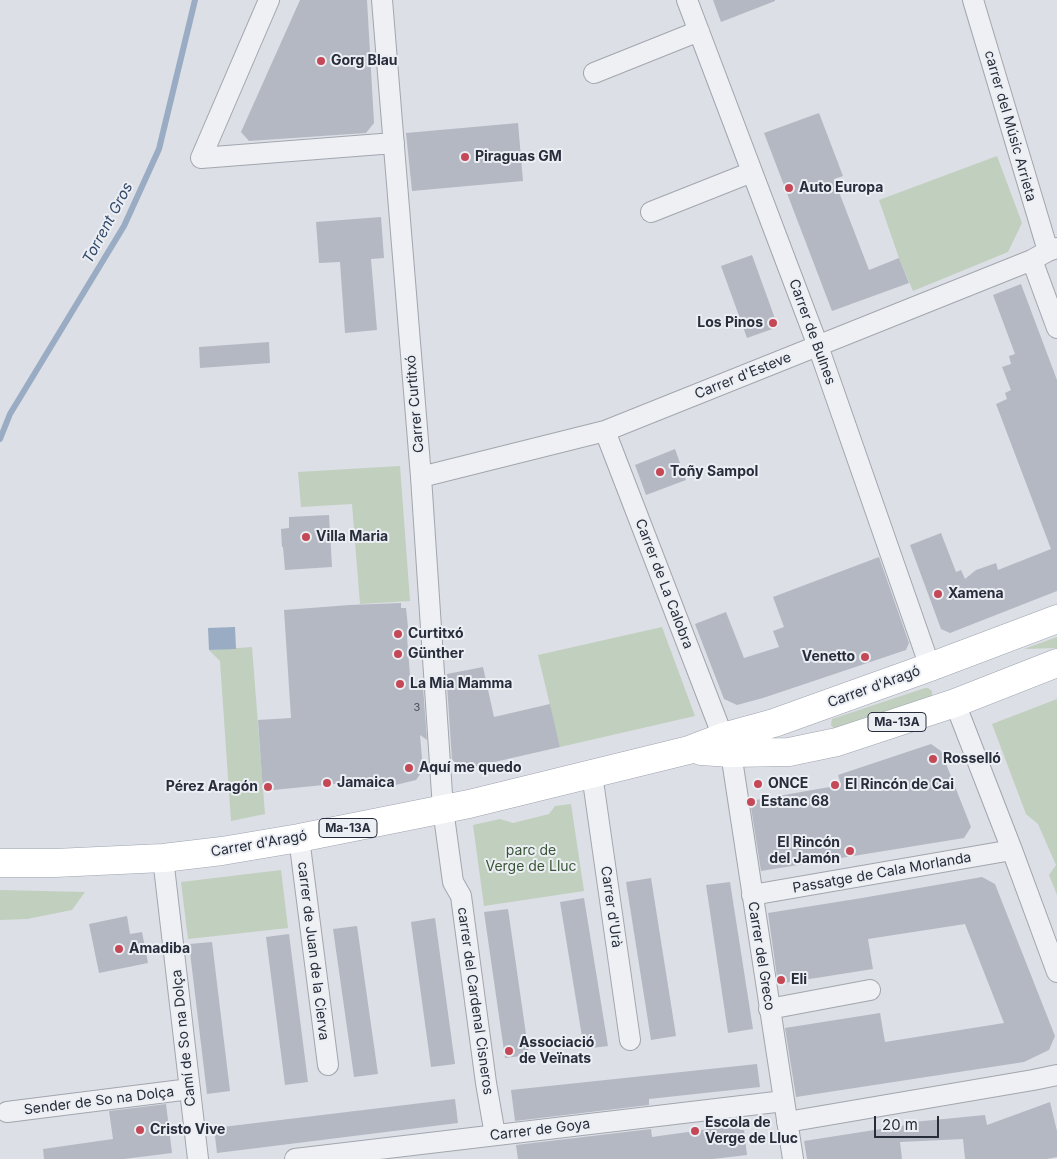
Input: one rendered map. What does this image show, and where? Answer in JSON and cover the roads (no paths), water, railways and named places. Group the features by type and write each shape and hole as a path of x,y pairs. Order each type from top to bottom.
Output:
{"main road":[{"name":"Carrer d'Aragó","path":"727,745 774,723 1057,619"},
{"name":"Carrer d'Aragó","path":"0,863 55,863 163,858 222,851 469,804 689,750 727,745 789,752 837,742 964,699 1057,663"},
{"path":"930,667 942,680 955,688 964,699"}],"street":[{"path":"269,0 201,158 394,143"},
{"name":"Carrer Curtitxó","path":"382,0 421,477 443,809"},
{"name":"Carrer de Bulnes","path":"687,0 818,346 930,667"},
{"name":"carrer del Músic Arrieta","path":"973,0 1046,253 1057,328"},
{"path":"594,73 699,31"},
{"path":"651,212 752,172"},
{"name":"Carrer d'Esteve","path":"421,477 605,431 1046,253"},
{"name":"Carrer de La Calobra","path":"605,431 727,745"},
{"path":"964,699 1012,850 1057,972"},
{"name":"Carrer del Greco","path":"727,745 793,1159"},
{"name":"Carrer d'Urà","path":"592,774 630,1040"},
{"name":"carrer del Cardenal Cisneros","path":"443,809 453,882 462,896 486,1083 495,1135"},
{"name":"carrer de Juan de la Cierva","path":"298,838 328,1065"},
{"name":"Passatge de Cala Morlanda","path":"752,895 1012,850"},
{"name":"Camí de So na Dolça","path":"163,858 198,1159"},
{"path":"769,1009 870,990"},
{"path":"787,1122 1057,1075"},
{"name":"Sender de So na Dolça","path":"7,1112 190,1089"},
{"name":"Carrer de Goya","path":"295,1159 784,1101"}],"water":[{"path":"235,627 236,649 209,650 208,628"}],"waterway":[{"name":"Torrent Gros","path":"0,439 10,414 124,226 159,149 195,0"}],"place":[{"name":"Gorg Blau","path":"321,61"},
{"name":"Piraguas GM","path":"465,157"},
{"name":"Auto Europa","path":"789,188"},
{"name":"Los Pinos","path":"773,323"},
{"name":"Toñy Sampol","path":"660,472"},
{"name":"Villa Maria","path":"306,537"},
{"name":"Xamena","path":"938,594"},
{"name":"Curtitxó","path":"398,634"},
{"name":"Günther","path":"398,654"},
{"name":"Venetto","path":"865,657"},
{"name":"La Mia Mamma","path":"400,684"},
{"name":"Rosselló","path":"933,759"},
{"name":"Aquí me quedo","path":"409,768"},
{"name":"Jamaica","path":"327,783"},
{"name":"ONCE","path":"758,784"},
{"name":"El Rincón de Cai","path":"835,785"},
{"name":"Pérez Aragón","path":"268,787"},
{"name":"Estanc 68","path":"751,802"},
{"name":"El Rincón del Jamón","path":"850,851"},
{"name":"Amadiba","path":"119,949"},
{"name":"Eli","path":"781,980"},
{"name":"Associació de Veïnats","path":"509,1051"},
{"name":"Cristo Vive","path":"140,1130"},
{"name":"Escola de Verge de Lluc","path":"695,1131"}],"park label":[{"name":"parc de Verge de Lluc","path":"531,860"}]}
